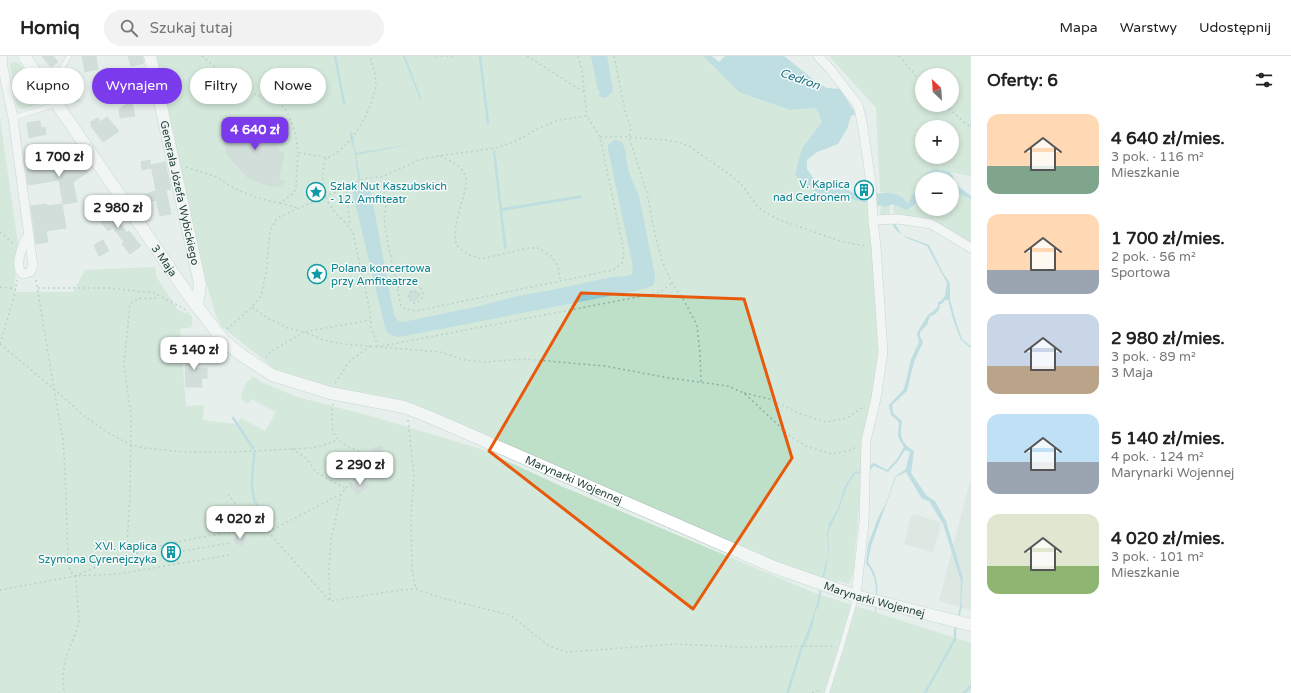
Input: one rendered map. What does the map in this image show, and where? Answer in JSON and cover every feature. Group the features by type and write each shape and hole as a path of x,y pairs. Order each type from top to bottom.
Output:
{"main road":[{"name":"3 Maja","path":"24,56 32,68"},
{"name":"Generała Józefa Wybickiego","path":"150,56 200,284 192,310"},
{"name":"3 Maja","path":"57,104 192,310"},
{"name":"Marynarki Wojennej","path":"192,310 224,341 258,367 272,375 331,398 409,409 454,427 774,567 856,596 971,625"}],"street":[{"path":"3,56 2,64 13,118 29,234 33,266 30,272 23,274 20,272 19,268 21,251 29,234"},
{"path":"818,56 849,92 858,105 870,175 876,247 883,352 876,398 866,441 864,522 856,596"},
{"path":"873,220 898,219 931,224 971,248"}],"lane":[{"path":"63,68 70,56"},
{"path":"13,118 57,104"},
{"path":"827,693 856,596"}],"path":[{"path":"202,56 242,88 260,97 277,101 282,106 289,118 296,138 298,153 296,187 294,193 280,203"},
{"path":"298,153 326,158 339,152 350,141 360,126 368,109 376,85 376,77 370,56"},
{"path":"436,56 454,56"},
{"path":"527,56 584,92"},
{"path":"382,177 386,206 384,219 386,233 401,306 405,309 416,311 613,270 622,263 624,252 600,137 587,116 582,71 578,56"},
{"path":"614,56 625,111 631,128 629,137 647,193 662,262 697,325 701,382"},
{"path":"899,56 915,75"},
{"path":"953,112 971,127"},
{"path":"224,331 252,307 261,296 266,274 270,231 277,218 346,186 366,178 382,177 419,160 496,148 516,141 537,129 559,120 587,116"},
{"path":"600,137 629,137 665,140 688,146 733,176 759,208 770,215 780,220 843,242 876,247"},
{"path":"438,156 450,160 461,168 467,186 457,220 455,235 456,245 467,254 481,259 529,248 538,248 551,256 558,266 560,280"},
{"path":"326,158 323,179 325,196 331,207 350,227 353,233 370,311 371,328 378,346"},
{"path":"175,170 186,166 217,177 233,188 266,200 298,208"},
{"path":"346,186 350,227"},
{"path":"0,232 21,251"},
{"path":"33,266 63,440 68,558 70,571 75,576 79,621 66,657 63,674 64,693"},
{"path":"19,268 16,289 0,344 84,416 107,432 131,445 144,448 184,452 232,452 322,446 337,440"},
{"path":"378,346 406,342 643,296 660,292 672,282"},
{"path":"397,287 415,284 422,289 424,296 416,303 413,303 408,298 410,292 414,291 418,292 420,297"},
{"path":"0,287 16,289"},
{"path":"37,288 110,288 158,295 183,308 192,310"},
{"path":"126,557 130,498 131,416 124,365 130,304 139,298 154,299 158,295"},
{"path":"252,307 269,319 288,328 330,341 440,352 465,360 485,362 525,359 605,366 670,378 728,386 744,393 770,399 798,413 825,422 847,418 876,398"},
{"path":"258,367 270,352 304,332 370,320"},
{"path":"75,576 105,563 177,542 230,532 268,532 341,494 369,463 365,454 342,444 337,440 331,423 331,398 337,379 349,362 370,346"},
{"path":"744,393 791,437 808,447 832,454 851,450 866,441"},
{"path":"409,409 408,422 414,475 411,514 412,570 416,589"},
{"path":"292,449 306,458 316,472 346,489"},
{"path":"228,494 243,513 268,532 330,601"},
{"path":"330,601 329,569 331,540 341,494"},
{"path":"177,542 178,564"},
{"path":"178,552 230,543"},
{"path":"0,590 75,576 118,574 230,556"},
{"path":"330,601 400,590 416,589 438,597 510,615 549,646 567,652 678,644 739,647 842,646"}],"highlighted area":[{"path":"581,293 744,299 792,458 693,609 489,451"}],"shaded area":[{"path":"971,477 971,610 939,601"},
{"path":"914,514 941,524 934,550 932,552 904,544 911,516"}],"green space":[{"path":"155,56 703,56 715,69 767,101 790,110 816,108 822,122 802,148 796,175 826,199 842,197 867,203 880,353 865,442 853,574 849,584 839,581 836,584 782,564 414,404 383,396 331,387 286,375 271,368 269,364 221,326 215,313 201,264 166,104 182,104 182,68 158,68"},
{"path":"829,56 971,56 971,176 959,174 959,172 937,170 934,172 915,172 915,192 909,203 896,194 880,192 876,108"},
{"path":"11,63 19,63 22,68 12,68 12,78 10,66"},
{"path":"16,104 40,104 22,109 17,108"},
{"path":"0,119 18,244 14,292 73,292 85,270 155,267 157,278 178,310 192,316 192,327 180,329 186,406 204,405 203,420 235,424 241,418 265,431 276,412 251,399 248,404 241,399 244,387 253,376 261,382 297,397 374,417 481,449 561,486 815,593 971,643 971,693 0,693"},
{"path":"959,194 971,199 971,244 928,219 894,216 893,204 906,210 915,206 915,216 959,216"},
{"path":"890,205 890,216 880,215 881,206 886,207"}],"water":[{"path":"403,56 405,56 421,98 420,100"},
{"path":"591,56 607,56 613,91 606,98 599,96 600,91 598,90"},
{"name":"Cedron","path":"703,56 712,56 719,62 725,56 784,56 819,84 827,88 840,89 856,114 851,116 847,129 838,144 817,152 807,160 807,169 819,186 827,182 837,181 855,193 868,195 890,193 899,195 908,203 915,192 915,205 906,210 893,204 886,207 842,197 826,199 818,194 795,175 802,148 822,122 816,108 790,110 739,92"},
{"path":"615,140 622,142 626,152 629,173 639,196 655,276 654,284 652,286 636,291 399,337 391,335 386,331 352,190 359,184 353,142 356,153 419,143 356,155 361,183 367,184 370,188 394,315 398,321 403,322 480,306 518,296 612,277 628,276 632,274 633,267 608,149 608,145"},
{"path":"495,150 502,208 582,195 582,198 502,211 507,248 504,249 493,151"},
{"path":"934,169 950,172 929,172"},
{"path":"959,187 971,196 971,199 960,194"},
{"path":"890,216 902,234 895,228"},
{"path":"903,235 929,245 943,273 950,283 950,300 962,339 971,345 971,348 961,340 948,300 945,300 942,304 940,304 937,312 930,316 927,325 920,332 923,342 914,362 907,391 892,405 893,413 902,421 902,438 906,445 914,451 911,473 927,496 935,501 946,521 963,578 962,606 956,631 954,630 960,607 961,581 943,524 929,501 922,499 906,472 896,477 871,546 868,562 877,581 875,613 876,586 873,575 866,563 868,545 877,520 886,503 895,477 906,469 910,452 905,450 888,472 874,466 870,470 856,473 848,486 829,531 829,557 827,536 829,524 838,508 844,488 851,476 856,471 858,472 874,463 887,470 897,459 904,447 898,437 899,422 891,415 889,405 904,389 911,359 919,342 918,332 928,315 938,306 938,302 945,296 947,283 927,246"},
{"path":"829,557 819,605 815,612 813,624 808,639 802,650 789,693 786,693 799,652 817,604 825,564"}],"building":[{"path":"42,56 53,56 58,62 51,67"},
{"path":"82,56 96,56 98,68 92,68 92,70 85,72"},
{"path":"128,56 142,56 144,63 131,66"},
{"path":"132,104 135,116 120,118 119,109 125,105"},
{"path":"107,117 119,131 103,142 91,126 92,125 90,122 98,118 100,122"},
{"path":"225,119 227,122 253,120 260,128 267,122 283,140 276,146 284,155 278,179 285,182 278,187 264,184 247,177 227,154 222,125"},
{"path":"40,121 41,128 45,127 46,134 29,138 27,123"},
{"path":"79,159 88,172 73,182 77,202 63,204 59,180 28,185 26,170 56,165 57,171"},
{"path":"150,160 151,168 142,170 141,162"},
{"path":"165,162 171,189 166,190 171,214 160,216 156,200 144,203 139,196 156,191 151,165"},
{"path":"46,204 47,206 62,204 66,228 46,231 48,242 36,244 31,206"},
{"path":"109,207 115,212 117,218 127,233 129,231 141,246 130,254 122,244 124,242 113,228 108,231 96,215"},
{"path":"103,240 109,251 99,256 94,245"},
{"path":"412,291 416,291 419,296 416,301 412,301 409,298 409,294"},
{"path":"195,350 196,368 207,368 207,378 201,378 202,387 186,387 185,351"},
{"path":"381,446 383,456 374,457 373,448"},
{"path":"362,477 369,486 357,495 350,486"},
{"path":"238,534 246,537 242,545 237,544 234,540"}],"waterway":[{"path":"335,56 344,103"},
{"path":"480,56 488,123"},
{"path":"351,133 353,144"},
{"path":"233,418 253,448"},
{"path":"254,452 252,480 253,493 257,505 264,514"},
{"path":"925,693 955,639 955,631"},
{"path":"964,693 971,686"}],"place":[{"name":"V. Kaplica nad Cedronem","path":"864,190"},
{"name":"Szlak Nut Kaszubskich - 12. Amfiteatr","path":"316,192"},
{"name":"Polana koncertowa przy Amfiteatrze","path":"317,274"},
{"name":"XVI. Kaplica Szymona Cyrenejczyka","path":"171,552"}]}
